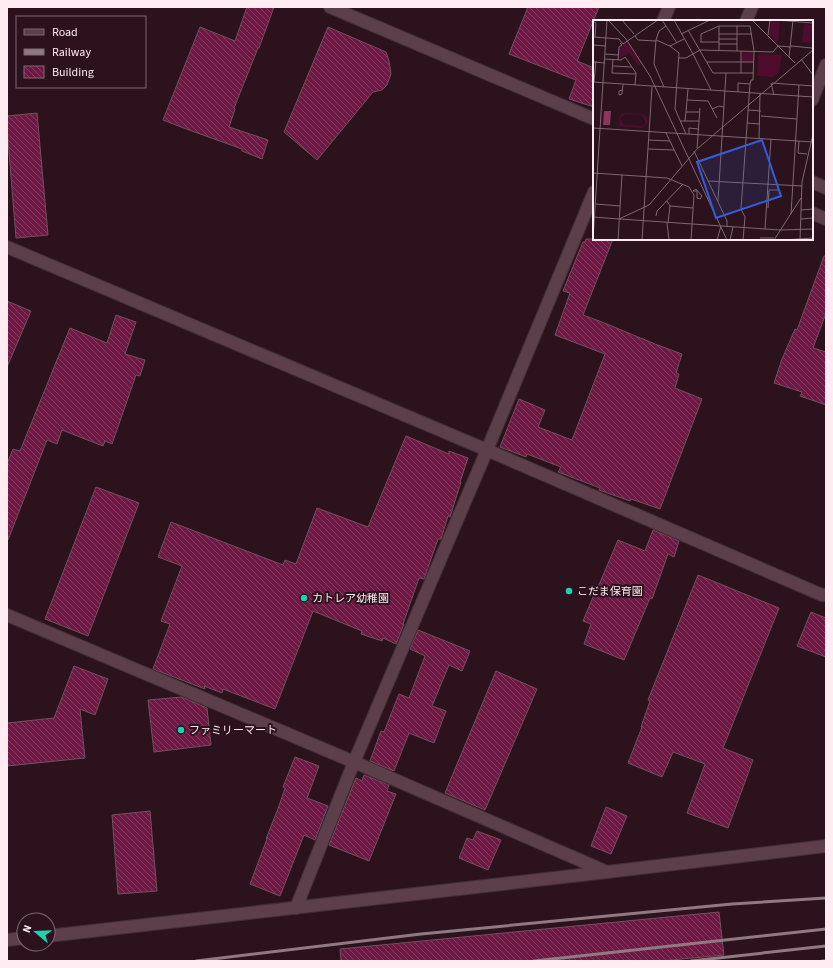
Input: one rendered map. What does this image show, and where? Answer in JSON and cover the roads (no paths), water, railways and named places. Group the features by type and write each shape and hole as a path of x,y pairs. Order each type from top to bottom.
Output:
{"street":[{"path":"330,7 593,119"},
{"path":"663,20 669,7"},
{"path":"746,20 752,7"},
{"path":"813,98 826,66"},
{"path":"813,182 826,188"},
{"path":"296,908 354,762 487,450 593,194"},
{"path":"813,213 826,219"},
{"path":"7,247 487,450 822,595 826,595"},
{"path":"7,615 354,762 607,872"},
{"path":"56,935 826,846"}],"railway":[{"path":"196,961 421,934 732,904 826,898"},
{"path":"534,961 826,929"},
{"path":"691,961 826,946"}],"place":[{"name":"こだま保育園","path":"569,591"},
{"name":"カトレア幼稚園","path":"304,598"},
{"name":"ファミリーマート","path":"181,730"}]}
